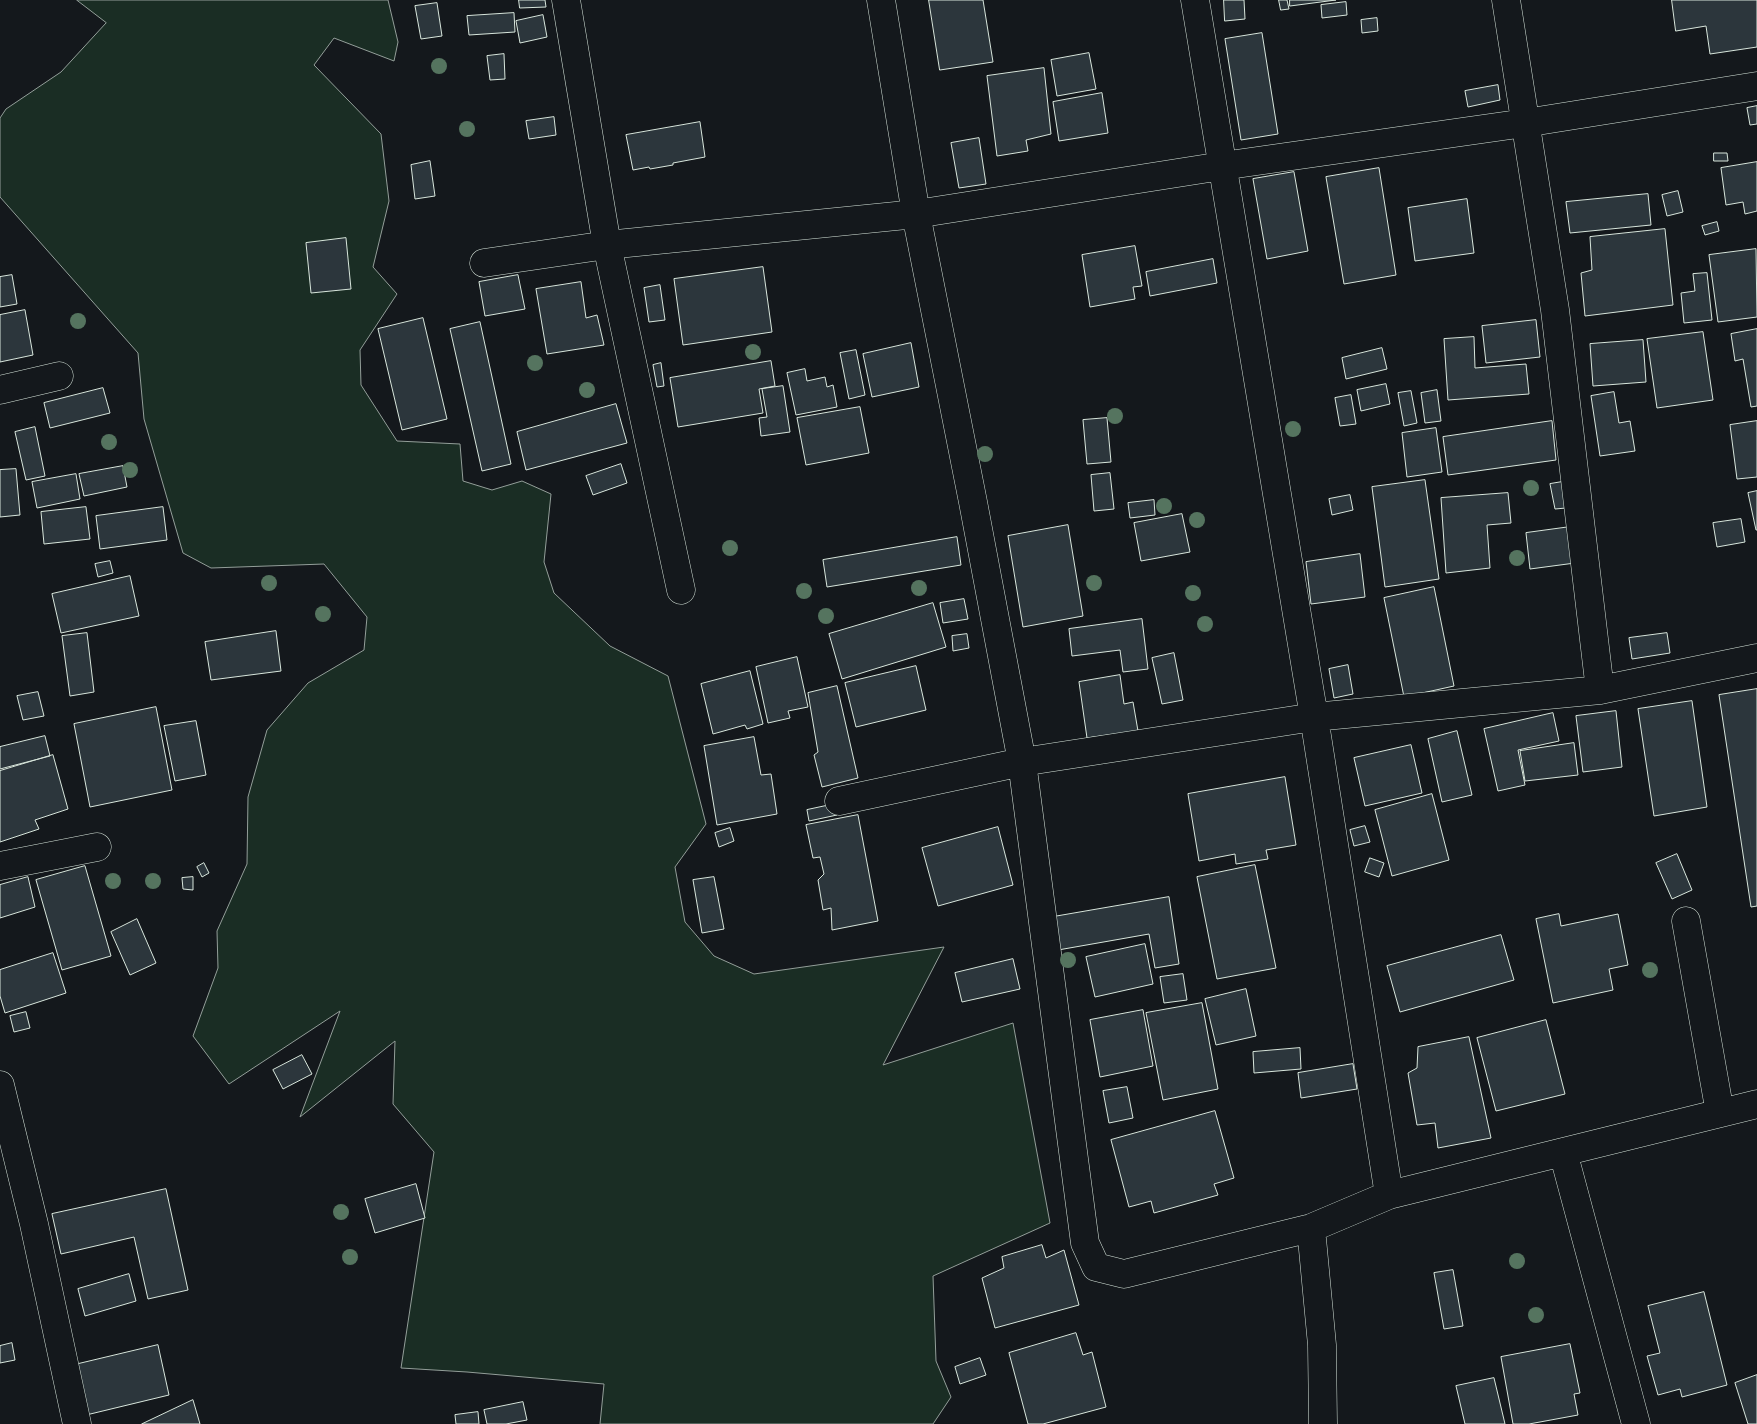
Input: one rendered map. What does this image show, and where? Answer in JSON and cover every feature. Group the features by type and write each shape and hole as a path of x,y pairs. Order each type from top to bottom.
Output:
{"street":[{"path":"566,0 607,245 681,590"},
{"path":"881,0 916,214 1022,762 1085,1243 1096,1267 1124,1274 1311,1228 1389,1195 1757,1104"},
{"path":"1196,0 1314,717 1389,1195"},
{"path":"1506,0 1554,310 1600,690"},
{"path":"484,263 607,245 916,214 1222,166 1525,123 1757,86"},
{"path":"0,390 59,376"},
{"path":"839,801 1022,762 1314,717 1600,690 1757,658"},
{"path":"0,866 97,847"},
{"path":"1686,921 1720,1113"},
{"path":"0,1085 34,1224 76,1424"},
{"path":"1563,1152 1636,1424"},
{"path":"1311,1228 1322,1346 1323,1424"}],"green space":[{"path":"77,0 388,0 398,42 394,61 334,38 314,65 381,134 389,201 373,267 397,294 360,350 361,385 397,441 460,444 463,481 492,490 522,481 551,494 544,562 554,593 610,646 668,676 706,824 675,867 685,922 714,956 754,974 944,947 883,1065 1013,1023 1050,1223 933,1276 936,1361 951,1397 933,1424 600,1424 604,1384 401,1368 434,1152 393,1104 395,1041 300,1117 340,1011 229,1084 193,1036 218,968 217,931 247,864 248,797 267,730 308,683 364,650 367,617 324,564 211,568 183,553 144,419 138,353 0,197 0,118 6,109 61,72 106,23"}],"building":[{"path":"519,0 545,0 546,7 520,8"},
{"path":"929,0 983,0 993,62 940,70"},
{"path":"1224,0 1244,0 1245,19 1225,21"},
{"path":"1279,0 1287,0 1289,9 1281,10"},
{"path":"1290,0 1336,0 1290,6"},
{"path":"1672,0 1757,0 1757,47 1710,54 1706,26 1676,31"},
{"path":"1346,2 1347,15 1322,18 1321,5"},
{"path":"437,3 442,36 421,39 415,6"},
{"path":"514,13 515,32 469,35 467,16"},
{"path":"543,15 547,37 520,43 516,21"},
{"path":"1377,18 1378,31 1362,33 1361,20"},
{"path":"1262,33 1278,134 1241,140 1225,39"},
{"path":"1089,53 1096,89 1057,96 1051,60"},
{"path":"504,54 505,79 490,80 487,56"},
{"path":"1044,68 1051,134 1026,140 1028,151 997,156 987,76"},
{"path":"1498,85 1500,100 1468,107 1465,91"},
{"path":"1102,93 1108,133 1059,141 1053,102"},
{"path":"1757,106 1757,124 1750,125 1747,108"},
{"path":"554,117 556,135 529,139 526,121"},
{"path":"700,122 705,157 673,163 673,165 633,170 626,135"},
{"path":"979,138 986,184 959,188 951,143"},
{"path":"1714,153 1727,153 1728,161 1714,161"},
{"path":"430,161 435,196 415,199 411,165"},
{"path":"1757,162 1757,211 1745,214 1743,202 1726,205 1721,168"},
{"path":"1379,168 1396,275 1344,284 1326,177"},
{"path":"1294,172 1308,251 1267,259 1253,179"},
{"path":"1678,191 1683,212 1667,216 1662,195"},
{"path":"1648,194 1651,225 1570,233 1566,202"},
{"path":"1467,199 1474,253 1415,261 1408,208"},
{"path":"1717,222 1719,231 1705,235 1702,226"},
{"path":"1665,229 1673,305 1585,316 1581,273 1592,270 1590,237"},
{"path":"346,238 351,289 311,293 306,243"},
{"path":"1135,246 1142,286 1133,287 1135,299 1090,307 1082,255"},
{"path":"1756,249 1757,317 1718,322 1709,255"},
{"path":"1213,259 1217,283 1150,296 1146,272"},
{"path":"763,267 772,332 683,345 674,279"},
{"path":"1707,273 1712,320 1684,323 1681,293 1695,291 1693,274"},
{"path":"12,275 17,304 0,307 0,277"},
{"path":"518,275 525,309 485,316 479,282"},
{"path":"581,282 586,318 597,315 604,345 547,354 536,289"},
{"path":"660,285 665,320 649,322 644,288"},
{"path":"25,310 33,355 0,362 0,315"},
{"path":"423,318 447,419 402,430 378,329"},
{"path":"1536,320 1540,357 1486,363 1482,326"},
{"path":"480,322 511,464 482,471 450,329"},
{"path":"1757,329 1757,406 1751,407 1743,359 1735,361 1731,334"},
{"path":"1703,332 1713,400 1657,408 1647,339"},
{"path":"1474,337 1475,368 1526,364 1529,394 1448,400 1444,339"},
{"path":"1643,340 1646,382 1593,386 1590,344"},
{"path":"911,343 919,387 872,397 863,354"},
{"path":"1382,348 1387,369 1346,379 1342,358"},
{"path":"856,350 865,395 849,399 840,353"},
{"path":"771,361 775,386 759,389 763,413 678,427 670,378"},
{"path":"661,363 664,386 657,387 653,365"},
{"path":"805,369 807,381 825,377 827,387 833,385 837,407 796,415 787,373"},
{"path":"1386,384 1390,404 1361,411 1357,390"},
{"path":"783,386 790,432 761,436 759,418 767,417 762,389"},
{"path":"103,388 110,413 50,428 44,403"},
{"path":"1437,390 1441,421 1425,423 1421,393"},
{"path":"1411,391 1417,423 1404,426 1398,393"},
{"path":"1614,392 1619,423 1630,421 1635,451 1600,456 1591,396"},
{"path":"1351,395 1356,424 1340,426 1335,398"},
{"path":"616,404 627,443 526,470 517,432"},
{"path":"860,407 869,453 806,465 797,418"},
{"path":"1107,418 1111,462 1087,464 1083,420"},
{"path":"1552,421 1556,460 1448,475 1443,437"},
{"path":"1757,421 1757,477 1737,479 1730,425"},
{"path":"35,427 45,476 26,480 15,432"},
{"path":"1436,428 1442,472 1407,477 1402,433"},
{"path":"621,464 627,483 593,495 586,476"},
{"path":"123,466 127,487 84,496 79,474"},
{"path":"16,469 20,515 0,517 0,470"},
{"path":"1110,473 1114,509 1094,511 1091,475"},
{"path":"76,474 80,499 37,508 32,482"},
{"path":"1425,480 1439,579 1385,587 1372,487"},
{"path":"1562,482 1566,508 1555,509 1550,484"},
{"path":"1757,491 1757,530 1756,530 1748,493"},
{"path":"1508,493 1511,523 1487,525 1490,568 1446,573 1441,498"},
{"path":"1350,495 1353,510 1332,515 1329,499"},
{"path":"1154,500 1155,515 1130,518 1128,503"},
{"path":"86,507 90,539 44,544 41,512"},
{"path":"163,507 167,540 100,549 96,516"},
{"path":"1182,514 1190,552 1141,561 1134,523"},
{"path":"1741,519 1745,542 1717,547 1713,523"},
{"path":"1068,525 1083,616 1023,627 1008,536"},
{"path":"1570,527 1575,563 1530,569 1526,533"},
{"path":"957,537 961,565 827,587 823,560"},
{"path":"1360,554 1365,597 1311,604 1306,562"},
{"path":"110,561 113,573 98,577 95,564"},
{"path":"130,576 139,616 61,633 52,594"},
{"path":"1434,587 1454,686 1404,697 1384,598"},
{"path":"964,599 968,619 943,623 940,603"},
{"path":"933,603 946,647 842,679 829,634"},
{"path":"1142,619 1148,669 1123,672 1120,650 1072,656 1069,629"},
{"path":"276,631 281,671 211,680 205,642"},
{"path":"87,633 94,692 70,696 62,636"},
{"path":"1667,633 1670,653 1632,659 1629,638"},
{"path":"967,634 969,648 953,651 952,636"},
{"path":"1174,653 1183,700 1162,704 1152,658"},
{"path":"797,657 808,707 788,711 790,718 768,723 756,667"},
{"path":"1348,665 1353,694 1334,698 1329,669"},
{"path":"916,666 926,710 856,727 845,683"},
{"path":"750,671 763,724 747,729 745,725 713,734 701,684"},
{"path":"1120,675 1124,704 1133,702 1138,731 1087,738 1079,682"},
{"path":"837,686 858,778 822,787 814,755 818,752 808,693"},
{"path":"1757,689 1757,906 1751,907 1719,695"},
{"path":"38,692 44,716 23,720 17,696"},
{"path":"1692,701 1707,807 1654,816 1638,709"},
{"path":"156,707 172,790 90,807 74,724"},
{"path":"1616,711 1622,767 1583,772 1576,716"},
{"path":"1553,713 1559,741 1518,750 1525,785 1498,791 1484,729"},
{"path":"196,721 206,775 175,781 164,726"},
{"path":"1457,731 1472,795 1442,802 1428,739"},
{"path":"45,736 50,756 0,769 0,747"},
{"path":"754,737 761,775 771,774 777,814 717,825 704,746"},
{"path":"1574,743 1578,775 1525,781 1520,751"},
{"path":"1411,745 1422,793 1365,806 1354,758"},
{"path":"53,755 68,809 35,820 39,829 0,842 0,771"},
{"path":"1285,777 1296,845 1266,850 1268,859 1236,864 1235,854 1199,861 1188,794"},
{"path":"1432,794 1449,860 1392,876 1375,810"},
{"path":"835,804 837,815 809,821 807,810"},
{"path":"858,815 878,921 832,930 831,908 823,910 818,880 824,874 820,857 813,858 806,825"},
{"path":"1365,826 1370,842 1354,846 1350,830"},
{"path":"998,827 1013,885 938,906 922,848"},
{"path":"730,828 734,841 719,847 715,833"},
{"path":"1677,854 1692,890 1672,899 1656,863"},
{"path":"1370,858 1384,863 1379,877 1365,872"},
{"path":"204,863 209,873 202,877 197,867"},
{"path":"1255,865 1276,968 1217,979 1197,877"},
{"path":"85,866 111,956 62,970 36,880"},
{"path":"28,877 35,907 0,918 0,885"},
{"path":"193,877 193,890 183,889 182,878"},
{"path":"714,877 724,929 702,933 693,880"},
{"path":"1169,897 1179,964 1155,968 1149,934 1058,950 1053,917"},
{"path":"1559,914 1561,926 1618,914 1628,965 1609,969 1613,990 1553,1003 1536,919"},
{"path":"137,919 156,963 130,975 111,932"},
{"path":"1501,935 1514,980 1400,1012 1387,966"},
{"path":"1145,944 1153,984 1095,997 1086,957"},
{"path":"53,953 66,993 5,1013 0,996 0,970"},
{"path":"1013,959 1020,989 962,1002 955,973"},
{"path":"1183,974 1187,1000 1164,1003 1160,977"},
{"path":"1246,989 1256,1036 1216,1045 1205,999"},
{"path":"1202,1003 1218,1089 1163,1100 1146,1013"},
{"path":"1143,1010 1153,1066 1100,1077 1090,1020"},
{"path":"26,1012 30,1028 14,1032 10,1016"},
{"path":"1546,1020 1565,1094 1496,1111 1477,1038"},
{"path":"1469,1037 1491,1138 1438,1148 1435,1123 1417,1125 1408,1073 1417,1068 1418,1047"},
{"path":"1300,1048 1301,1069 1254,1073 1253,1052"},
{"path":"302,1055 312,1074 283,1089 273,1070"},
{"path":"1353,1064 1357,1089 1301,1098 1298,1073"},
{"path":"1127,1087 1133,1118 1109,1123 1103,1091"},
{"path":"1215,1111 1234,1178 1214,1184 1218,1195 1154,1213 1151,1201 1129,1207 1111,1140"},
{"path":"416,1184 425,1218 375,1233 365,1199"},
{"path":"166,1189 188,1290 148,1299 134,1237 61,1254 52,1214"},
{"path":"1042,1245 1046,1258 1064,1250 1079,1305 995,1328 982,1278 1004,1268 1002,1257"},
{"path":"1453,1270 1463,1326 1444,1329 1434,1273"},
{"path":"129,1274 136,1301 85,1316 78,1289"},
{"path":"1704,1292 1727,1385 1682,1397 1680,1389 1658,1395 1647,1356 1660,1353 1648,1306"},
{"path":"1076,1333 1083,1355 1092,1352 1106,1407 1043,1424 1028,1424 1009,1353"},
{"path":"12,1343 15,1360 0,1363 0,1346"},
{"path":"1570,1344 1580,1393 1574,1394 1578,1415 1529,1424 1513,1424 1501,1357"},
{"path":"158,1345 169,1395 82,1416 70,1366"},
{"path":"980,1358 986,1375 960,1384 955,1367"},
{"path":"1757,1375 1757,1424 1748,1424 1735,1383"},
{"path":"1494,1378 1505,1424 1465,1424 1456,1386"},
{"path":"193,1400 200,1424 142,1424"},
{"path":"523,1402 527,1420 506,1424 487,1424 484,1410"},
{"path":"478,1412 479,1424 456,1424 455,1415"}]}
